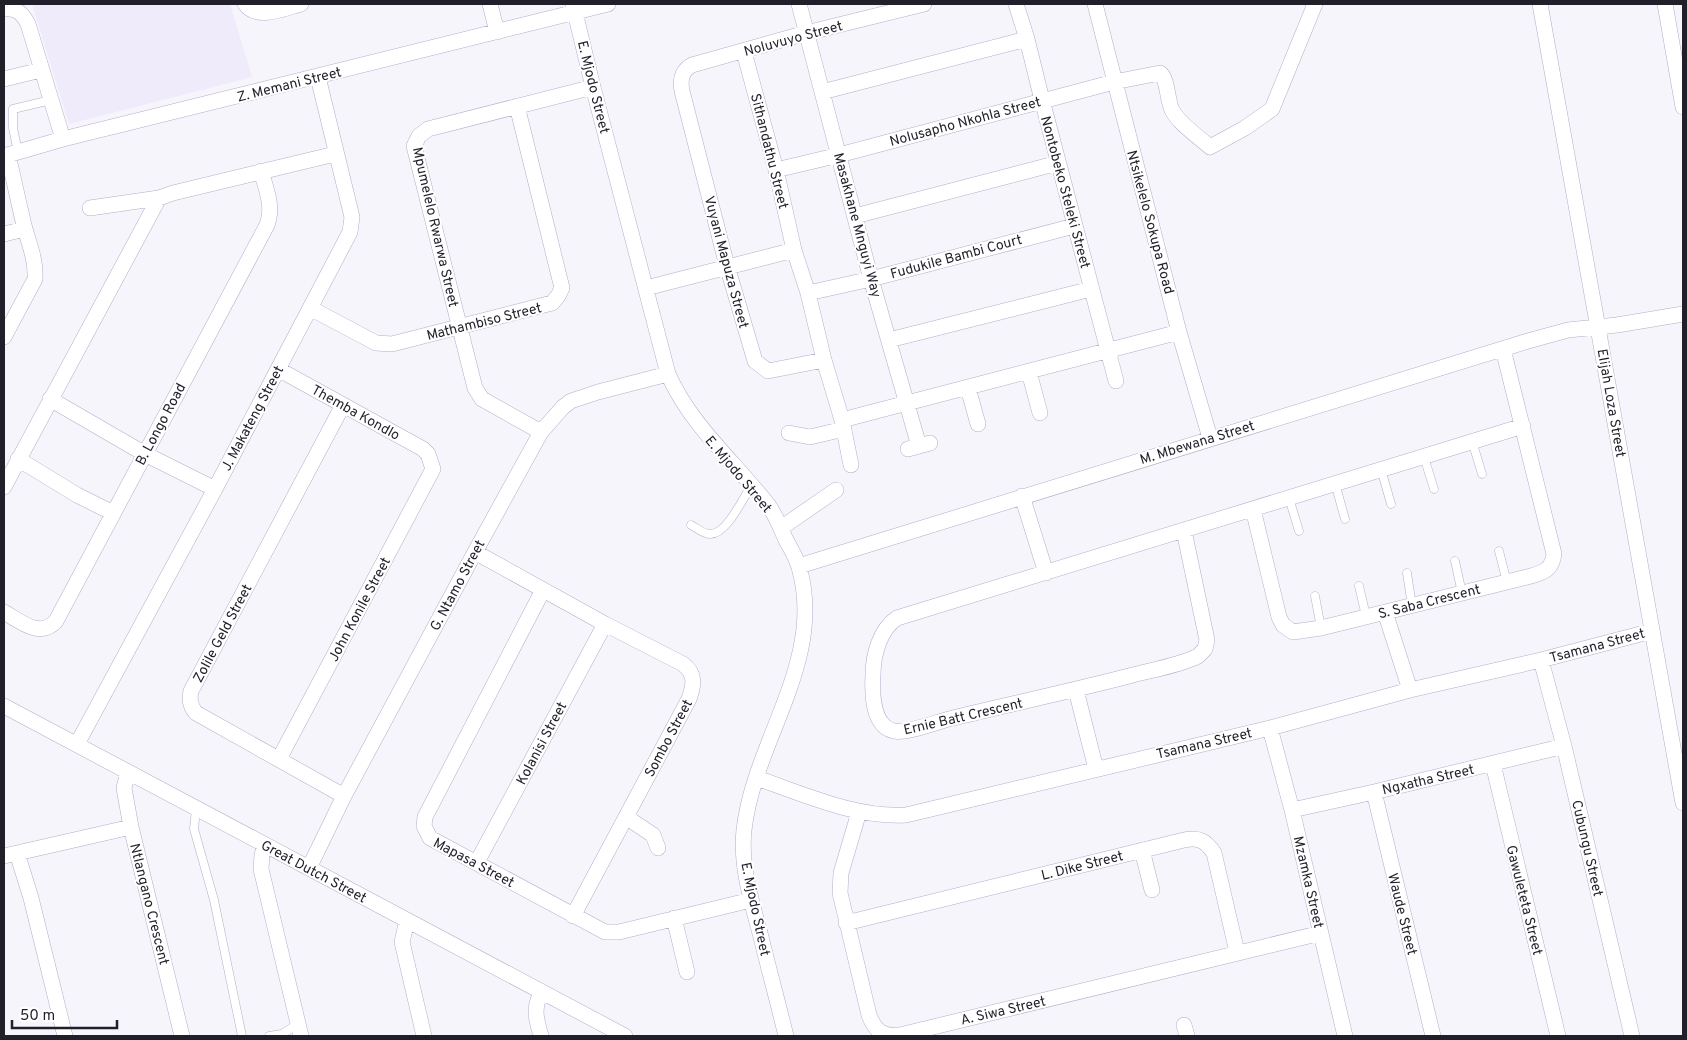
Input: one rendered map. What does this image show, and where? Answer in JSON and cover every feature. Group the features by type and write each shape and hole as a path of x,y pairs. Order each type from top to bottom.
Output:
{"street":[{"path":"245,4 253,11 262,13 301,4"},
{"path":"490,4 497,32"},
{"name":"Z. Memani Street","path":"10,155 63,139 497,32 574,8 608,4"},
{"name":"Masakhane Mnguyi Way","path":"799,4 871,278 919,446"},
{"name":"Noluvuyo Street","path":"682,91 682,76 687,68 692,65 744,52 806,33 924,4"},
{"name":"Nontobeko Steleki Street","path":"1016,4 1027,39 1074,226 1116,380"},
{"name":"Ntsikelelo Sokupa Road","path":"1094,4 1179,332 1210,438"},
{"name":"Nolusapho Nkohla Street","path":"776,170 839,155 1042,100 1155,73 1160,73 1165,77 1169,102 1176,116 1210,147 1245,128 1272,109 1315,4"},
{"name":"Elijah Loza Street","path":"1540,4 1652,631 1679,756 1683,803"},
{"path":"1665,4 1683,107"},
{"name":"E. Mjodo Street","path":"574,8 668,374 677,394 695,421 770,508 798,566 805,604 805,626 801,650 786,699 756,778 744,838 751,900 786,1036"},
{"path":"4,9 16,10 24,17 28,24 63,139"},
{"path":"822,92 1027,39"},
{"name":"Sithandathu Street","path":"744,52 776,170 794,250 808,293 852,465"},
{"path":"4,79 42,70"},
{"name":"J. Makateng Street","path":"78,744 348,236 352,217 318,77"},
{"name":"Mpumelelo Rwarwa Street","path":"541,432 482,399 475,388 414,146 419,136 428,129 593,87"},
{"name":"Vuyani Mapuza Street","path":"682,91 727,266 754,361 768,371 824,360"},
{"name":"Mathambiso Street","path":"310,308 376,343 392,344 549,305 558,296 562,288 517,106"},
{"path":"90,208 159,198 173,192 336,154"},
{"path":"4,337 35,279 35,260 25,229 10,155"},
{"path":"856,216 1058,163"},
{"name":"B. Longo Road","path":"4,612 34,629 40,630 52,626 56,621 267,225 270,207 261,171"},
{"path":"4,487 159,198"},
{"name":"Fudukile Bambi Court","path":"808,293 1074,226"},
{"path":"4,234 25,229"},
{"path":"646,288 794,250"},
{"path":"890,340 1091,289"},
{"name":"M. Mbewana Street","path":"798,566 1561,331 1617,325 1683,314"},
{"path":"789,432 810,437 907,402 968,388 1179,332"},
{"name":"S. Saba Crescent","path":"1253,509 1279,617 1283,625 1293,632 1321,628 1547,571 1551,567 1554,554 1503,349"},
{"name":"Themba Kondlo","path":"278,369 424,449 430,459"},
{"path":"1029,372 1040,413"},
{"name":"G. Ntamo Street","path":"310,868 344,796 474,552 541,432 562,407 571,401 668,374"},
{"path":"968,388 978,424"},
{"path":"50,399 145,454 215,489"},
{"name":"Zolile Geld Street","path":"343,405 191,690 190,697 191,705 196,713 344,796"},
{"path":"1184,532 1335,483 1522,426"},
{"path":"18,459 77,495 113,513"},
{"name":"John Konile Street","path":"279,759 433,469 430,459"},
{"path":"781,528 836,490"},
{"path":"1022,496 1046,573"},
{"name":"Ernie Batt Crescent","path":"1184,532 1207,640 1203,652 1195,658 1076,690 951,718 900,732 892,730 883,723 874,704 875,657 884,632 894,620 918,611 1184,532"},
{"name":"Sombo Street","path":"474,552 605,624 683,664 694,678 689,699 573,916"},
{"name":"Mapasa Street","path":"543,590 425,817 424,826 430,838 477,862 600,931 610,933 751,900"},
{"path":"1385,612 1410,690"},
{"name":"Kolanisi Street","path":"477,862 605,624"},
{"name":"Tsamana Street","path":"756,778 859,812 891,816 920,812 1270,728 1410,690 1542,660 1652,631"},
{"name":"Cubungu Street","path":"1542,660 1632,1036"},
{"path":"1076,690 1096,769"},
{"name":"Great Dutch Street","path":"4,706 625,1036"},
{"name":"Mzamka Street","path":"1270,728 1292,810 1345,1036"},
{"name":"Ngxatha Street","path":"1292,810 1564,746"},
{"name":"Gawuleteta Street","path":"1493,764 1558,1036"},
{"name":"Ntlangano Crescent","path":"128,772 124,788 131,827 182,1036"},
{"name":"Waude Street","path":"1374,792 1433,1036"},
{"name":"A. Siwa Street","path":"859,812 841,873 840,892 869,1015 873,1025 881,1035 900,1034 1321,933"},
{"path":"626,817 654,835 658,848"},
{"path":"65,1036 31,898 10,855 131,827"},
{"name":"L. Dike Street","path":"846,923 1197,838 1206,843 1214,853 1238,952"},
{"path":"265,845 260,869 300,1030"},
{"path":"1142,850 1152,890"},
{"path":"674,918 687,972"},
{"path":"407,920 402,942 424,1036"},
{"path":"541,992 535,1011 541,1036"}],"lane":[{"path":"10,155 13,109 51,100"},
{"path":"1472,441 1482,474"},
{"path":"1424,457 1434,489"},
{"path":"1381,469 1391,504"},
{"path":"1335,483 1345,519"},
{"path":"691,524 708,534 718,532 727,525 752,486"},
{"path":"1289,498 1299,531"},
{"path":"1499,551 1507,582"},
{"path":"1455,561 1462,593"},
{"path":"1407,573 1412,606"},
{"path":"1359,586 1366,616"},
{"path":"1315,596 1321,628"},
{"path":"196,809 194,829 214,900 242,1036"},
{"path":"269,1036 300,1030"}],"shaded area":[{"path":"32,4 230,4 252,77 69,124"}]}
